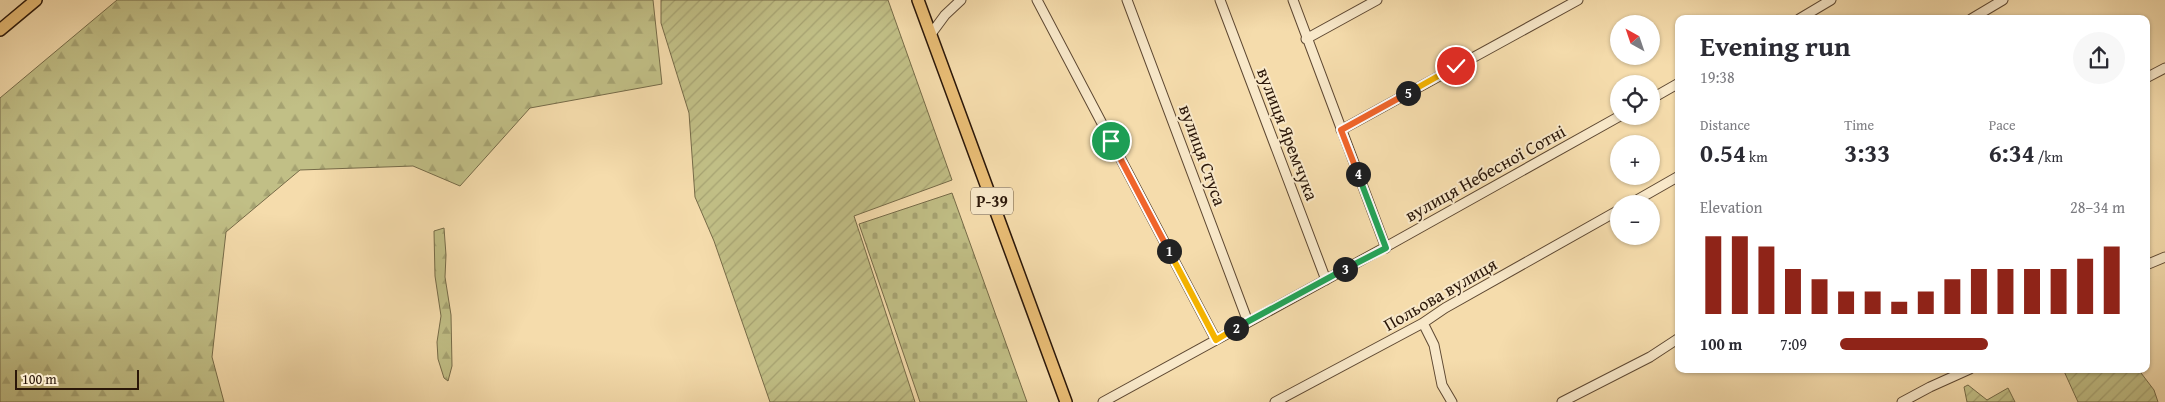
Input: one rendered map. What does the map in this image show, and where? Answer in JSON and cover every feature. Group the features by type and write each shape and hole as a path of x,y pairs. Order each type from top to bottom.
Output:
{"main road":[{"path":"0,30 36,0"},
{"name":"Р-39","path":"918,0 1066,402"}],"street":[{"path":"931,34 945,15 961,0"},
{"path":"1036,0 1216,340"},
{"name":"вулиця Стуса","path":"1128,0 1248,322"},
{"name":"вулиця Яремчука","path":"1220,0 1326,280"},
{"path":"1292,0 1386,248"},
{"path":"1306,39 1377,0"},
{"path":"1341,130 1578,0"},
{"path":"1806,15 1831,0"},
{"path":"1978,15 2003,0"},
{"path":"2150,76 2165,68"},
{"path":"1660,94 1675,85"},
{"name":"вулиця Небесної Сотні","path":"1103,402 1386,248 1610,122"},
{"path":"1646,195 1675,178"},
{"name":"Польова вулиця","path":"1275,402 1423,323 1610,215"},
{"path":"2150,263 2165,257"},
{"path":"1423,323 1434,345 1442,385 1452,402"},
{"path":"1562,402 1635,364 1675,340"},
{"path":"1902,402 1930,386 1961,373"}],"green space":[{"path":"117,0 653,0 662,84 530,108 460,186 413,166 300,170 226,232 212,357 224,402 0,402 0,98"},
{"path":"661,0 888,0 952,180 854,216 915,402 770,402 714,241 695,197 689,113 661,23"},
{"path":"952,193 1027,402 920,402 859,224"},
{"path":"444,228 445,277 451,315 452,366 448,381 444,378 438,359 437,342 441,316 435,276 434,231"},
{"path":"2065,373 2141,373 2154,390 2158,402 2078,402"},
{"path":"1968,385 1987,400 2008,388 2015,402 1967,402 1964,387"}],"route":[{"path":"1111,141 1216,340 1386,248 1341,130 1456,66"}]}
